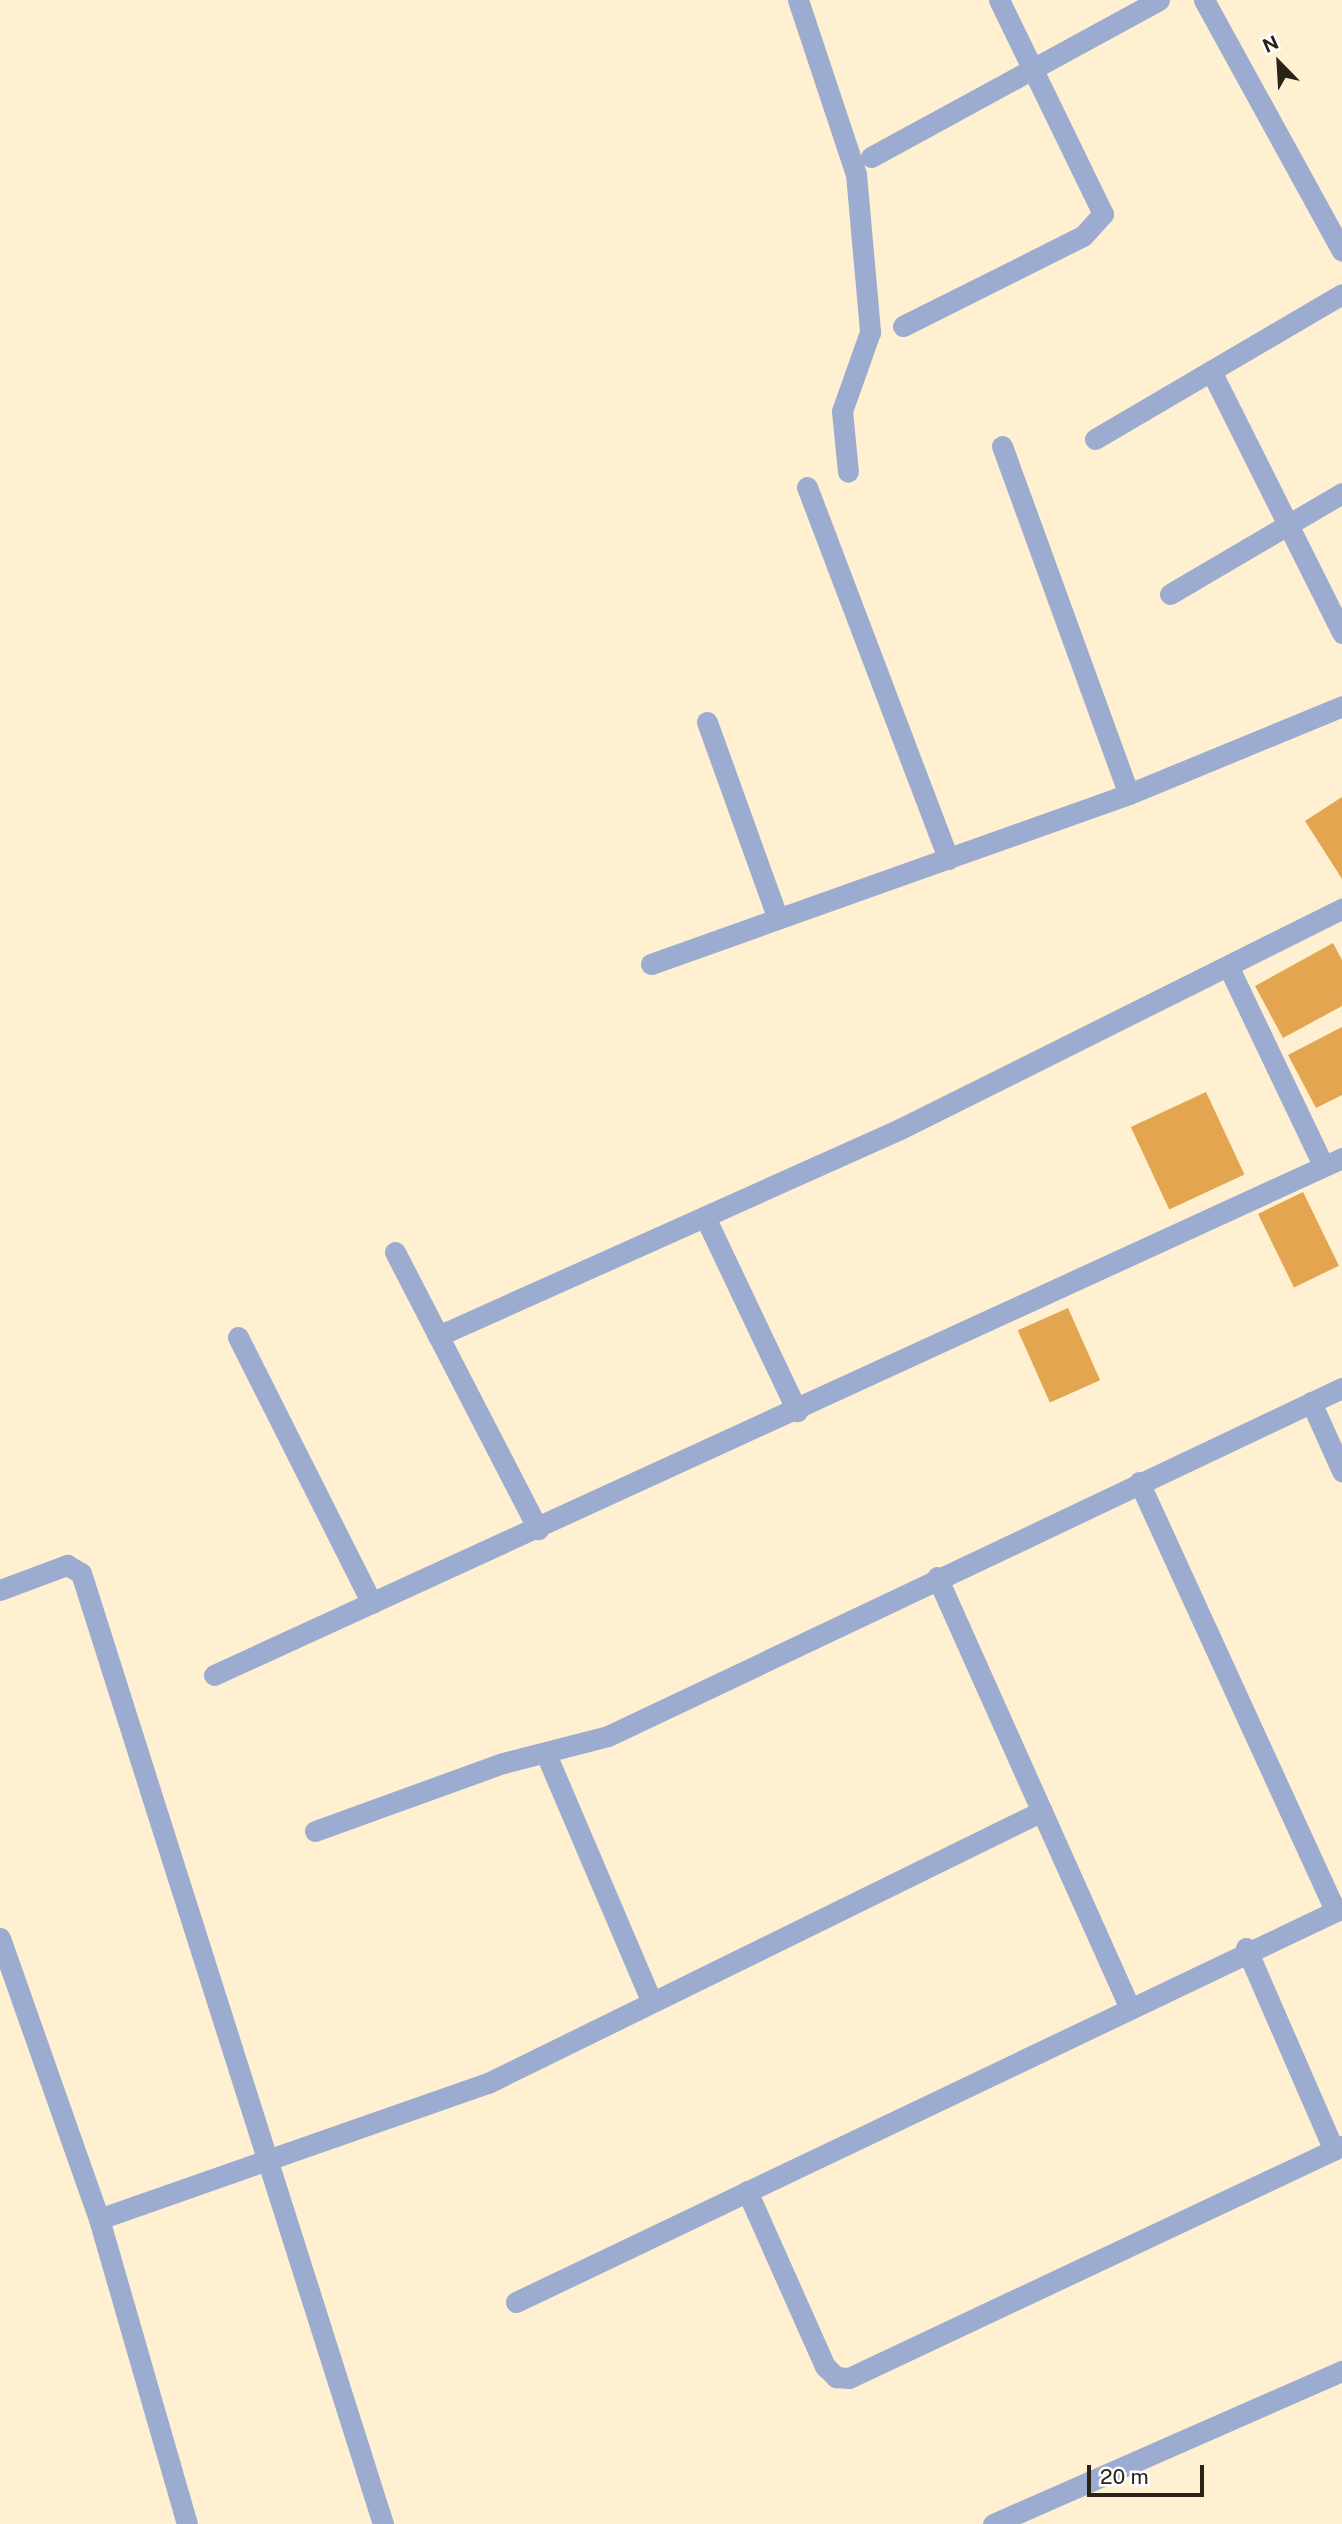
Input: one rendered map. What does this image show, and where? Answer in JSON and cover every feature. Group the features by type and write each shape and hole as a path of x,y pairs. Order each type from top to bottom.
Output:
{"street":[{"path":"798,0 856,174 870,332 842,411 848,472"},
{"path":"903,326 1097,227 1100,200 999,0"},
{"path":"871,157 1159,0"},
{"path":"1203,0 1342,251"},
{"path":"1096,439 1342,294"},
{"path":"1210,371 1284,525 1342,633"},
{"path":"1002,446 1129,794"},
{"path":"807,486 948,859"},
{"path":"1170,594 1342,493"},
{"path":"651,964 1129,794 1342,706"},
{"path":"707,722 778,919"},
{"path":"438,1336 705,1217 1230,971 1342,909"},
{"path":"214,1675 797,1411 1333,1161 1230,971"},
{"path":"705,1217 797,1411"},
{"path":"395,1252 538,1529"},
{"path":"238,1337 372,1603"},
{"path":"315,1831 608,1736 936,1577 1342,1388"},
{"path":"1311,1402 1342,1471"},
{"path":"516,2302 1246,1948 1338,1909 1139,1482"},
{"path":"0,1590 67,1565 81,1573 383,2524"},
{"path":"936,1577 1129,2006"},
{"path":"546,1754 651,2000"},
{"path":"99,2219 488,2083 651,2000 1042,1811"},
{"path":"0,1938 99,2219 187,2524"},
{"path":"747,2191 825,2366 836,2377 849,2378 1338,2148 1246,1948"},
{"path":"993,2524 1342,2371"}],"building":[{"path":"1342,797 1342,879 1305,821"},
{"path":"1333,943 1342,960 1342,1006 1283,1038 1255,986"},
{"path":"1342,1027 1342,1095 1316,1108 1288,1055"},
{"path":"1206,1092 1244,1174 1169,1210 1131,1127"},
{"path":"1303,1192 1339,1266 1294,1288 1258,1214"},
{"path":"1068,1308 1100,1380 1050,1403 1018,1330"}]}
